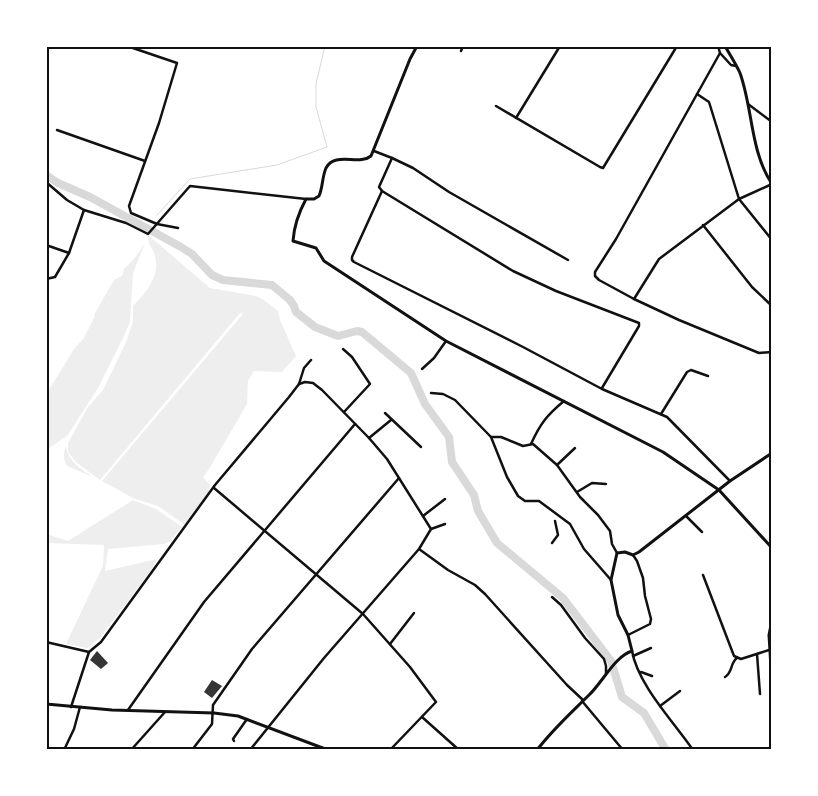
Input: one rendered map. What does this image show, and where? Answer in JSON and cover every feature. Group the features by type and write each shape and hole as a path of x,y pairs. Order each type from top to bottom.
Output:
{"street":[{"path":"127,46 177,63 130,202 129,210 131,213 157,224 178,228"},
{"path":"46,182 67,200 84,210 126,223 148,234 187,188 197,185 314,199 319,196 329,164 338,160 368,159 374,151 410,59 417,46"},
{"path":"460,51 463,46"},
{"path":"516,118 560,46"},
{"path":"496,106 603,168 677,46"},
{"path":"718,46 720,53 731,65 736,66"},
{"path":"634,299 659,259 739,200 772,184 763,168 757,151 740,73 725,46"},
{"path":"720,53 616,239 595,272 595,276 634,299 678,320 759,353 772,352"},
{"path":"697,94 709,102 739,200 772,240"},
{"path":"747,103 772,122"},
{"path":"57,130 145,161"},
{"path":"374,151 413,168 449,192 568,260"},
{"path":"392,158 379,187 382,191 513,270 564,294 639,323 602,389"},
{"path":"382,191 352,257 354,262 602,389 667,417 730,481"},
{"path":"306,199 300,211 293,241 316,248 324,262 446,341 663,452 719,490 772,548"},
{"path":"46,279 55,277 69,253 84,210"},
{"path":"703,225 752,288 772,306"},
{"path":"46,245 69,253"},
{"path":"422,369 434,358 446,341"},
{"path":"343,349 352,357 370,384 344,412"},
{"path":"71,707 89,652 101,642 214,488 299,384 304,368 311,360"},
{"path":"661,414 687,372 691,370 708,376"},
{"path":"299,384 305,382 313,383 369,438 399,478 431,529"},
{"path":"431,393 443,394 455,400 491,437 507,477 518,496 524,501 539,501 570,524 589,555 611,580"},
{"path":"531,444 537,429 564,401"},
{"path":"386,413 420,446"},
{"path":"369,438 392,420"},
{"path":"128,710 204,602 355,423"},
{"path":"491,437 501,437 522,446 531,444 539,448 558,465 577,492 610,532 612,544 617,553 611,580 618,615 628,635 633,656 660,706 693,750"},
{"path":"558,465 575,448"},
{"path":"633,555 730,481 772,453"},
{"path":"192,750 212,724 213,706 252,649 399,478"},
{"path":"577,492 592,483 606,484"},
{"path":"214,488 363,614 390,644 436,702 390,750"},
{"path":"423,516 445,499"},
{"path":"686,516 702,532"},
{"path":"552,543 558,535 554,522 560,517"},
{"path":"250,750 268,726 419,549 431,529 445,524"},
{"path":"419,549 448,570 475,585 485,594 582,700 623,750"},
{"path":"617,553 625,552 633,555 637,561 643,578 651,619 650,624 628,635"},
{"path":"703,575 736,658"},
{"path":"552,597 561,605 585,638 604,659 606,676"},
{"path":"390,644 414,613"},
{"path":"772,620 769,634 772,685"},
{"path":"46,642 89,652"},
{"path":"633,656 651,648"},
{"path":"736,658 769,650"},
{"path":"537,750 625,653 632,651"},
{"path":"757,654 760,694"},
{"path":"725,677 730,673 733,661 736,658"},
{"path":"641,672 652,676"},
{"path":"660,706 680,691"},
{"path":"46,704 238,716 328,750"},
{"path":"64,750 74,729 80,707"},
{"path":"131,750 166,712"},
{"path":"422,717 460,750"},
{"path":"234,741 247,719"},
{"path":"310,750 314,744"}],"shaded area":[{"path":"148,235 210,288 256,296 278,311 296,356 282,372 254,371 248,381 247,404 203,477 210,485 209,492 185,525 158,506 133,498 102,481 243,314 240,313 100,480 76,462 68,452 68,443 88,407 103,390 127,340 133,321 133,306 148,289 155,275 156,261"},
{"path":"145,243 133,273 130,322 124,336 98,388 67,436 46,450 46,395 74,349 84,338 94,315 114,280 122,276 124,269 135,258"},
{"path":"66,446 72,460 93,477 67,466 64,456"},
{"path":"133,500 156,509 182,527 169,542 164,544 108,549 105,571 157,559 152,569 100,638 87,648 66,644 103,566 104,545 46,543 46,534 68,541"}],"building":[{"path":"97,651 108,663 101,669 90,660"},
{"path":"212,680 222,686 212,698 204,692"}],"waterway":[{"path":"157,215 190,179 277,165 327,147 316,107 316,84 325,46"},
{"path":"46,175 181,247 192,254 212,275 223,280 272,285 290,300 296,312 315,327 338,336 357,331 362,332 411,373 425,404 449,437 452,462 474,495 478,511 497,543 563,598 611,661 622,697 644,713 666,750"}]}
